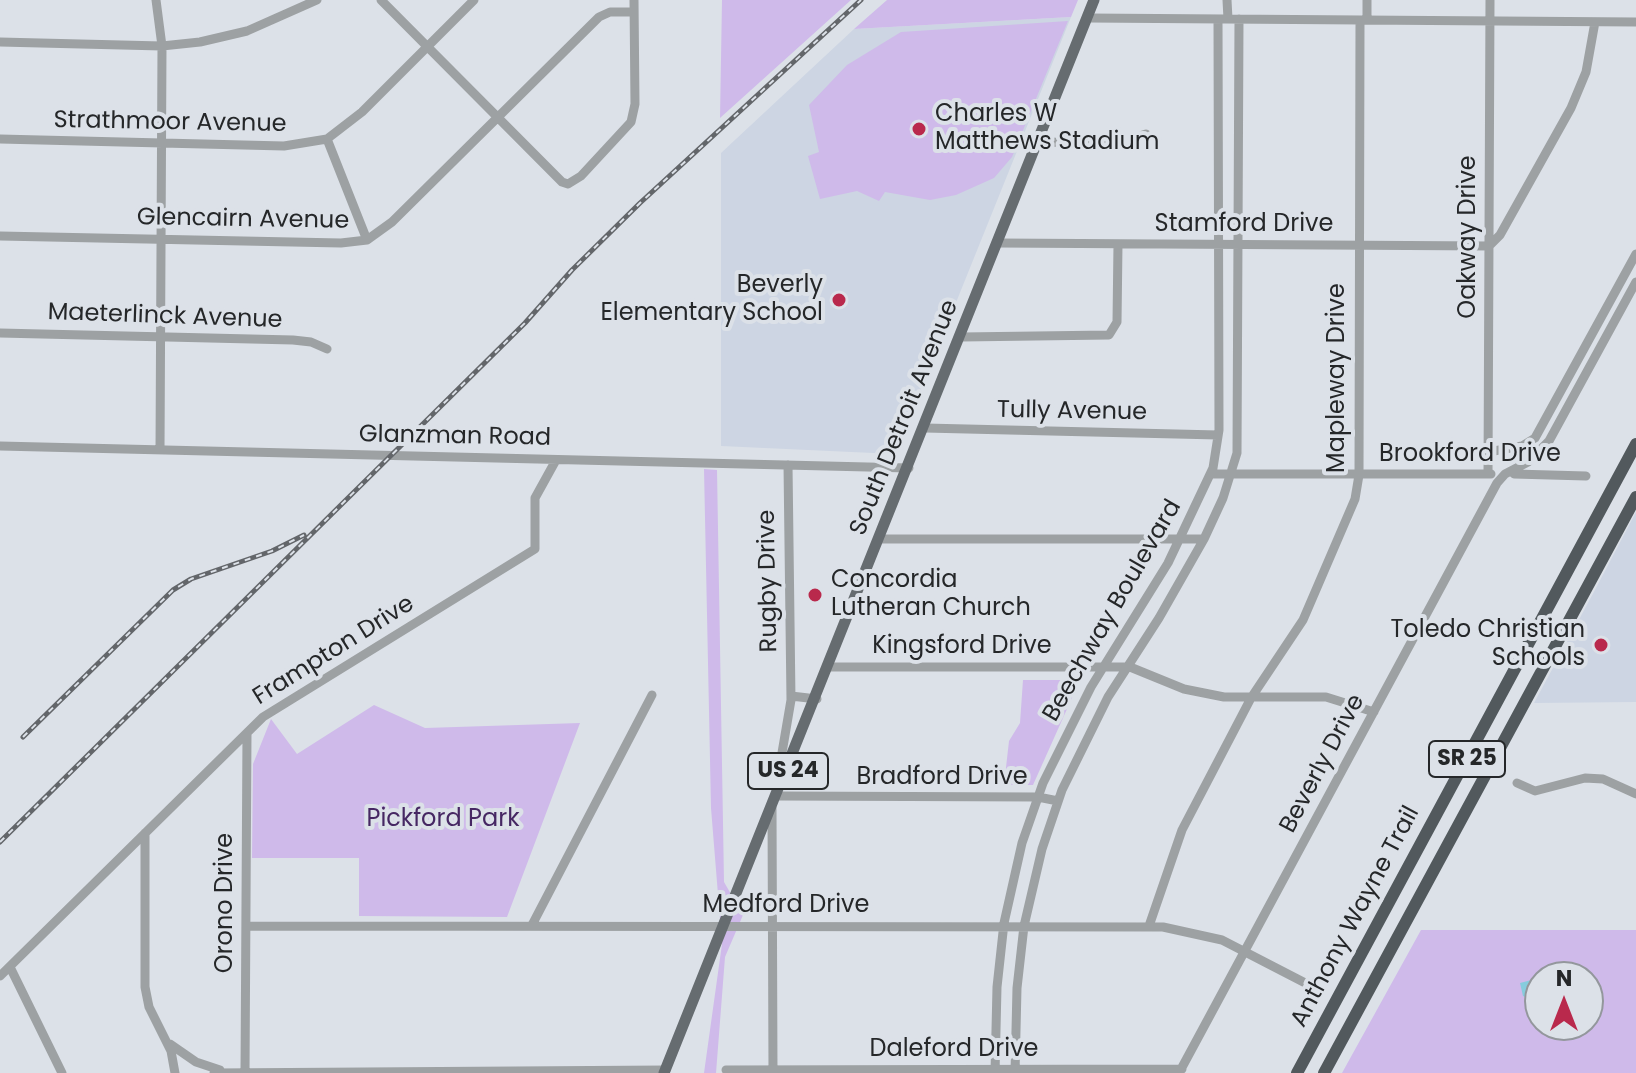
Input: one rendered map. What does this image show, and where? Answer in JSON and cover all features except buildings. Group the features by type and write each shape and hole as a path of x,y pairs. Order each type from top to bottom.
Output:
{"highway":[{"name":"Anthony Wayne Trail","path":"1297,1073 1636,444"},
{"name":"Anthony Wayne Trail","path":"1324,1073 1636,497"}],"main road":[{"name":"South Detroit Avenue","path":"665,1072 962,337 1094,0"}],"street":[{"path":"156,0 162,46 160,450"},
{"path":"0,42 162,46 231,36 280,19 317,0"},
{"path":"381,0 562,182 568,184 581,176 631,122 635,104 634,0"},
{"name":"Strathmoor Avenue","path":"0,139 284,146 327,139 362,112 474,0"},
{"path":"1227,0 1228,19"},
{"name":"Mapleway Drive","path":"1149,926 1182,830 1251,698 1283,655 1321,583 1355,499 1359,475 1358,245 1363,20 1367,0"},
{"name":"Oakway Drive","path":"1488,474 1490,0"},
{"name":"Glencairn Avenue","path":"0,236 351,243 367,240 392,222 599,17 610,12 634,12"},
{"path":"1088,18 1636,22"},
{"name":"Beechway Boulevard","path":"1015,1072 1017,988 1024,926 1042,849 1058,801 1091,728 1204,539 1232,474 1239,431 1239,245 1228,19"},
{"name":"Beechway Boulevard","path":"995,1071 995,1010 1004,926 1022,843 1038,797 1073,719 1181,539 1211,474 1218,435 1218,245 1228,19"},
{"path":"1489,246 1500,235 1571,108 1586,72 1595,22"},
{"path":"1038,142 1117,143 1146,134"},
{"path":"327,139 367,240"},
{"name":"Stamford Drive","path":"998,243 1489,246"},
{"path":"962,337 1109,335 1117,322 1118,244"},
{"path":"1488,452 1522,446 1535,438 1636,254"},
{"name":"Beverly Drive","path":"1181,1071 1505,474 1519,469 1549,441 1636,282"},
{"name":"Maeterlinck Avenue","path":"0,333 303,341 327,349"},
{"name":"Tully Avenue","path":"925,428 1218,435"},
{"name":"Glanzman Road","path":"0,446 909,468"},
{"name":"Frampton Drive","path":"0,976 247,733 285,702 528,555 538,541 535,498 556,460"},
{"name":"Rugby Drive","path":"773,1071 772,809 791,696 788,465"},
{"name":"Brookford Drive","path":"1211,474 1586,476"},
{"path":"880,539 1204,539"},
{"name":"Kingsford Drive","path":"829,667 1127,667 1145,670 1184,689 1224,697 1326,697 1374,712"},
{"path":"532,925 652,695"},
{"path":"791,696 817,699"},
{"name":"Orono Drive","path":"245,1072 247,733"},
{"path":"1517,783 1535,791 1594,779 1636,794"},
{"name":"Bradford Drive","path":"777,796 1038,797 1058,801"},
{"path":"145,833 145,987 149,1007 175,1073"},
{"name":"Medford Drive","path":"246,926 1149,926 1203,934 1313,987"},
{"path":"10,967 62,1073"},
{"path":"164,1039 196,1062 218,1072 665,1072"},
{"name":"Daleford Drive","path":"726,1070 1181,1071"}],"shaded area":[{"name":"Beverly Elementary School","path":"1071,17 895,454 721,446 721,153 854,29"},
{"name":"Toledo Christian Schools","path":"1636,512 1636,702 1534,703 1596,588"}],"green space":[{"path":"722,0 851,0 720,118"},
{"path":"887,0 1078,0 1071,17 854,29"},
{"name":"Charles W Matthews Stadium","path":"1068,21 1012,157 994,178 956,195 930,200 885,192 879,201 857,191 820,199 808,156 819,152 809,105 847,65 901,32"},
{"path":"704,469 717,470 724,882 743,915 725,957 716,1073 704,1073 722,944 711,808"},
{"path":"1023,680 1080,680 1033,785 1004,785 1009,741 1020,723"},
{"name":"Pickford Park","path":"374,705 425,728 580,723 507,917 359,916 359,858 252,858 253,764 271,719 297,754"},
{"path":"1421,930 1636,930 1636,1073 1342,1073"}],"railway":[{"path":"0,842 525,323 572,270 640,203 861,0"},
{"path":"23,737 173,590 191,579 272,551 304,535"}],"place":[{"name":"Charles W Matthews Stadium","path":"919,129"},
{"name":"Beverly Elementary School","path":"839,300"},
{"name":"Concordia Lutheran Church","path":"815,595"},
{"name":"Toledo Christian Schools","path":"1601,645"}]}
